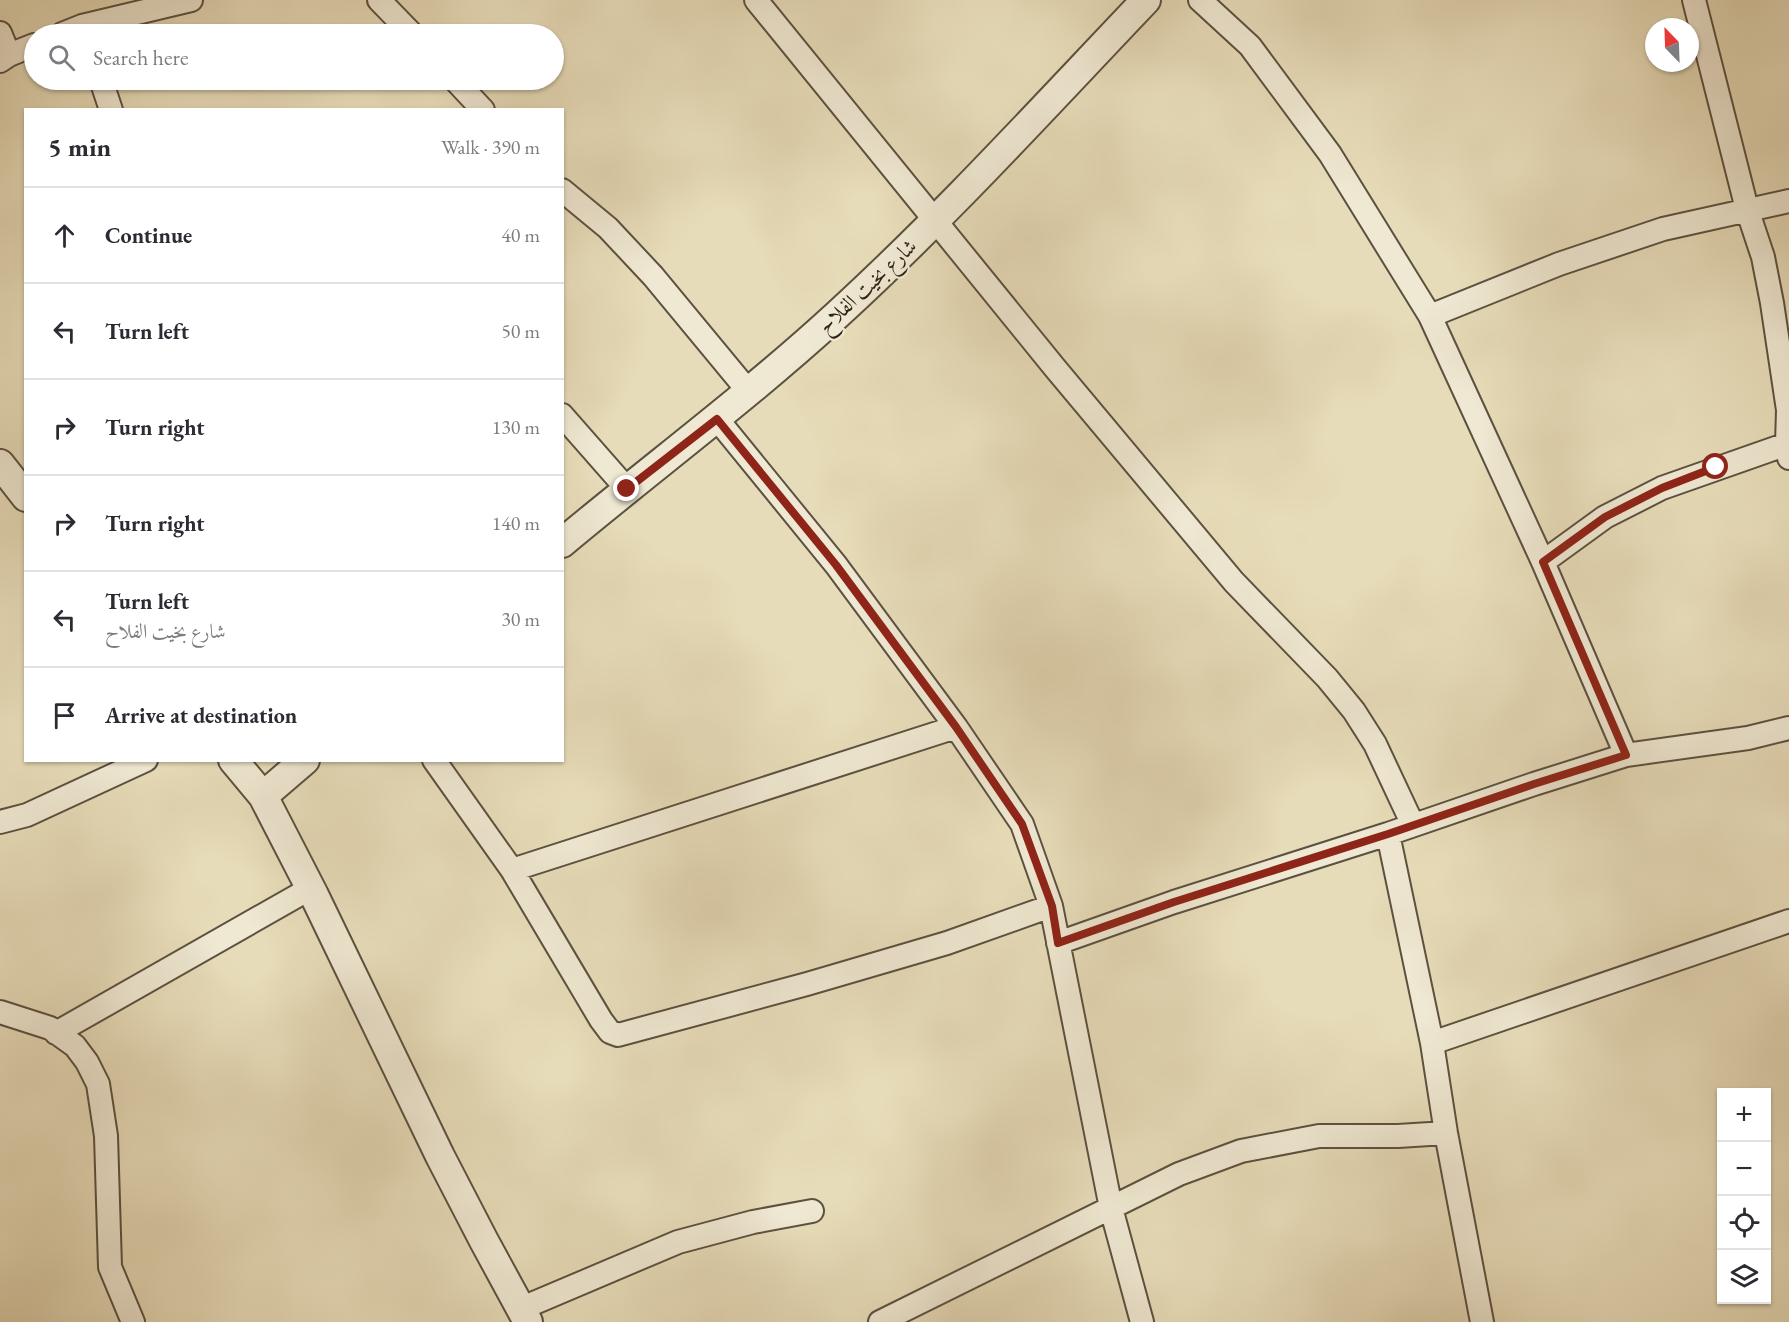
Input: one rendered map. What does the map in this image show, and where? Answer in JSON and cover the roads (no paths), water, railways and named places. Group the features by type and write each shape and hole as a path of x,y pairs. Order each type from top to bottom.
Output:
{"street":[{"path":"105,24 191,0"},
{"path":"379,0 402,24"},
{"path":"756,0 935,222 1234,582 1327,678 1354,711 1375,744 1413,825"},
{"name":"شارع بخيت الفلاح","path":"564,541 717,419 838,315 935,222 1146,0"},
{"path":"1200,0 1250,46 1330,154 1430,316 1543,562 1626,755"},
{"path":"1543,562 1605,517 1662,488 1788,441 1788,410 1763,257 1747,209 1694,0"},
{"path":"0,33 5,58 24,49"},
{"path":"104,90 110,108"},
{"path":"464,90 481,108"},
{"path":"564,192 608,228 653,276 749,392"},
{"path":"1430,316 1580,256 1663,229 1789,201"},
{"path":"564,417 627,489"},
{"path":"717,419 836,565 956,727 1022,824 1052,906 1111,1208 1142,1322"},
{"path":"0,464 24,494"},
{"path":"512,870 956,727"},
{"path":"1058,943 1174,902 1626,755 1748,738 1789,728"},
{"path":"0,822 27,815 142,762"},
{"path":"235,762 262,796 310,888 440,1156 524,1315 678,1242 753,1222 812,1210"},
{"path":"262,796 302,762"},
{"path":"435,762 512,870 601,1020 610,1032 618,1035 947,943 1052,906"},
{"path":"1388,834 1432,1043 1446,1133 1482,1322"},
{"path":"56,1033 310,888"},
{"path":"1432,1043 1789,921"},
{"path":"0,1012 50,1028 75,1046 87,1062 98,1084 106,1136 110,1267 134,1322"},
{"path":"880,1322 1179,1174 1241,1151 1319,1136 1398,1136 1446,1133"}]}
